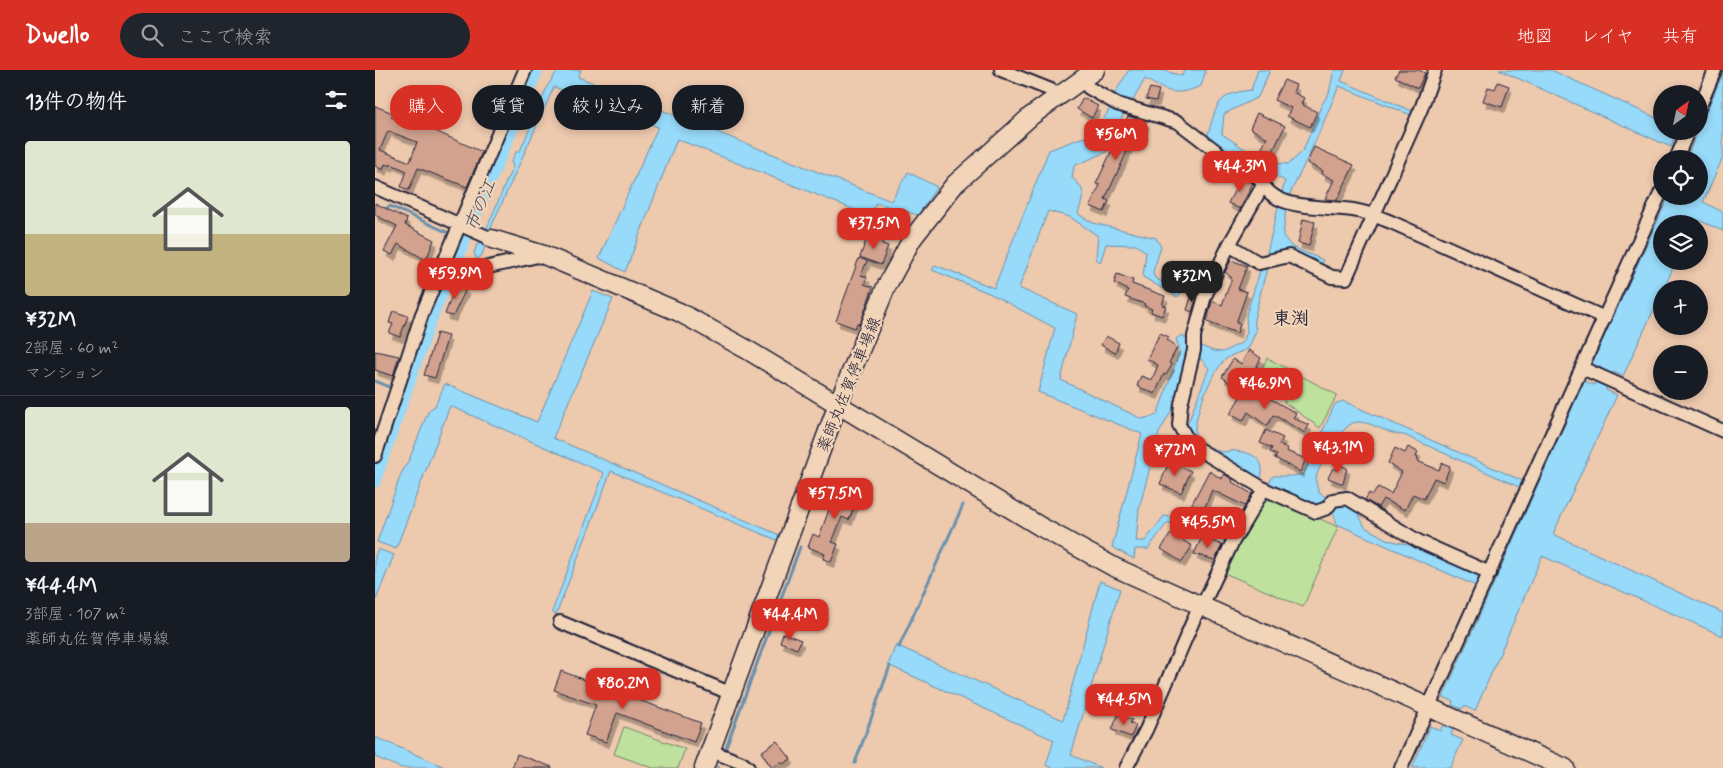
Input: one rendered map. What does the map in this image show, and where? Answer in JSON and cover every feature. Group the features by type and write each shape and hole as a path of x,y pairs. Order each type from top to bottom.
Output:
{"street":[{"path":"375,456 422,314 525,70"},
{"path":"1001,70 1051,90 1057,96"},
{"name":"薬師丸佐賀停車場線","path":"704,768 838,404 886,287 912,239 955,184 1031,116 1095,70"},
{"path":"1229,245 1265,262 1289,256 1332,277 1346,278 1421,109 1435,70"},
{"path":"1708,87 1715,70"},
{"path":"1081,80 1089,88 1120,105 1179,122 1237,167 1259,177 1263,187 1283,199 1309,208 1354,210 1374,216 1605,318"},
{"path":"375,187 457,232 484,236 544,255 679,312 746,349 1041,527 1114,567 1565,768"},
{"path":"1263,187 1229,245 1205,296 1181,404 1179,425 1182,431 1190,444 1264,490 1316,512 1330,504 1347,498 1418,541 1490,572"},
{"path":"1401,768 1655,205"},
{"path":"440,272 457,274 526,257 544,255"},
{"path":"1582,368 1723,431"},
{"path":"1126,768 1146,730 1201,606 1232,543 1264,490"},
{"path":"560,622 731,694"},
{"path":"711,751 742,762 748,768"}],"green space":[{"path":"1267,358 1337,395 1320,428 1284,402 1285,397 1257,382"},
{"path":"1267,495 1338,527 1303,607 1222,572"},
{"path":"624,727 685,749 678,768 653,768 614,754"}],"water":[{"path":"558,70 581,70 578,77 598,85 554,85 544,109 544,94"},
{"path":"1129,70 1162,70 1182,76 1184,70 1206,70 1201,86 1184,91 1171,92 1145,79 1131,104 1113,96"},
{"path":"1258,70 1270,70 1258,97 1224,114 1222,134 1263,161 1259,168 1237,161 1207,137 1219,103 1230,95 1251,90"},
{"path":"1334,70 1345,70 1341,81 1412,111 1411,115 1339,86 1289,196 1282,193 1285,181 1268,172 1271,163 1289,164 1303,151 1321,106 1329,93"},
{"path":"1499,70 1551,70 1653,116 1653,139"},
{"path":"1723,73 1723,157 1708,191 1708,150 1690,150 1694,140 1708,140 1708,108"},
{"path":"1111,107 1124,113 1106,152 1074,166 1072,178 1080,186 1083,194 1078,214 1093,223 1156,238 1161,247 1153,272 1155,278 1182,292 1177,297 1143,277 1146,252 1136,245 1106,244 1100,263 1096,258 1098,236 1070,217 1048,211 1019,288 1077,314 1061,380 1142,419 1157,415 1180,351 1176,339 1182,335 1190,342 1173,408 1159,433 1139,509 1136,541 1145,541 1164,516 1197,523 1227,537 1224,541 1185,523 1167,523 1148,549 1135,549 1134,559 1112,547 1142,434 1038,392 1055,328 991,294 932,270 935,265 994,288 1049,150 1081,138 1093,136"},
{"path":"662,110 672,114 672,130 712,130 891,201 908,172 937,187 918,215 876,203 870,216 677,139 625,272 599,258 657,130 662,130"},
{"path":"529,130 535,130 492,225 482,255 477,260 474,253 477,244 481,242 513,166 511,162 516,152 520,151"},
{"path":"1655,140 1674,140 1671,147"},
{"path":"1279,203 1286,208 1283,236 1292,247 1323,260 1321,266 1266,257"},
{"path":"1708,204 1723,212 1723,231 1708,224 1708,215 1660,215 1665,205"},
{"path":"1653,231 1653,270 1672,270 1668,280 1653,280 1653,311 1623,376 1613,372 1606,390 1617,395 1553,534 1723,613 1723,636 1542,556 1475,711 1464,706 1462,709 1452,705 1453,701 1443,697 1584,381 1594,385 1602,368 1592,363"},
{"path":"1267,268 1254,319 1256,331 1248,349 1228,357 1220,365 1200,405 1195,435 1189,437 1186,428 1209,368 1199,357 1199,345 1213,351 1223,352 1243,342 1247,332 1246,315 1260,271"},
{"path":"593,291 613,299 553,438 782,536 779,541 611,471 556,615 552,612 604,473 450,406 396,549 377,542 401,474 409,460 429,410 435,406 445,384 537,422"},
{"path":"1343,401 1523,481 1519,487 1404,435 1359,422 1353,423 1339,435 1318,471 1316,483 1319,493 1329,499 1324,503 1309,506 1269,483 1273,476 1303,474 1335,404"},
{"path":"1201,443 1223,452 1242,452 1253,456 1262,468 1260,480 1198,447"},
{"path":"1335,503 1349,505 1357,511 1365,527 1388,540 1415,546 1480,577 1476,586 1337,524 1331,507"},
{"path":"378,549 394,555 375,602 375,556"},
{"path":"1100,581 1120,589 1071,755 1101,768 1053,768 1046,765 1054,740 888,665 896,645 1063,720"},
{"path":"1443,725 1453,730 1451,735 1463,740 1450,768 1412,768 1430,726 1440,731"},
{"path":"375,737 447,768 401,768 375,757"}],"building":[{"path":"1399,70 1419,70 1425,73 1418,88 1395,77"},
{"path":"1284,80 1296,85 1293,92 1304,98 1301,104 1317,112 1310,127 1287,116 1291,108 1274,100"},
{"path":"1498,82 1509,86 1502,107 1483,101 1488,87 1495,89"},
{"path":"1150,88 1159,90 1156,101 1146,99"},
{"path":"1083,98 1098,106 1092,118 1077,109"},
{"path":"375,106 390,112 390,130 433,130 482,152 467,187 418,168 409,190 401,187 407,171 391,164 390,166 385,164 383,170 375,166","holes":["388,131 417,142 410,162 380,150"]},
{"path":"1257,113 1285,126 1271,155 1261,150 1267,138 1250,128"},
{"path":"1128,116 1146,122 1141,132 1137,130 1105,199 1109,201 1104,212 1090,206 1100,185 1096,184"},
{"path":"1314,147 1354,165 1337,200 1325,199 1334,180 1322,174 1323,171 1307,163"},
{"path":"1241,178 1253,183 1240,209 1228,203"},
{"path":"375,203 407,219 405,225 434,240 426,260 398,244 392,255 384,251 397,226 375,215"},
{"path":"1303,219 1315,222 1309,246 1298,243"},
{"path":"868,235 883,240 882,244 888,246 881,265 860,257"},
{"path":"859,258 867,261 861,275 867,277 864,284 873,287 860,324 857,323 855,328 836,321"},
{"path":"1231,260 1247,266 1238,289 1247,292 1236,323 1240,324 1237,333 1207,322 1212,301 1222,305 1232,278 1225,272"},
{"path":"1117,274 1133,280 1132,284 1165,296 1162,305 1166,306 1162,316 1151,312 1152,309 1144,306 1145,304 1125,297 1128,290 1114,283"},
{"path":"456,285 466,289 453,316 445,314"},
{"path":"1192,294 1197,296 1192,312 1187,310"},
{"path":"393,311 408,316 400,337 389,333 393,324 389,323"},
{"path":"437,333 448,336 435,378 424,375"},
{"path":"1160,333 1169,337 1167,340 1177,348 1169,363 1172,365 1166,375 1164,374 1155,394 1137,386 1141,376 1152,380 1158,365 1147,359"},
{"path":"1106,336 1119,343 1115,353 1101,345"},
{"path":"1249,350 1261,358 1243,392 1222,377 1233,359 1241,364"},
{"path":"375,351 399,356 393,376 375,370"},
{"path":"1246,387 1268,401 1269,398 1296,413 1293,418 1309,425 1305,433 1274,415 1267,426 1248,412 1243,421 1230,414"},
{"path":"1266,430 1283,438 1279,445 1287,448 1286,451 1306,459 1300,472 1275,458 1277,455 1270,452 1272,448 1260,443"},
{"path":"1408,447 1418,452 1417,461 1439,470 1442,463 1450,466 1444,482 1434,478 1424,499 1413,494 1405,510 1383,499 1378,507 1365,500 1369,493 1373,495 1378,487 1391,494 1402,472 1388,463 1395,448 1405,453"},
{"path":"1169,462 1191,471 1181,493 1160,484"},
{"path":"1340,465 1347,468 1343,484 1328,478 1333,468 1337,470"},
{"path":"1209,471 1222,479 1224,474 1233,480 1232,482 1252,494 1245,506 1212,490 1199,521 1186,515"},
{"path":"839,482 861,490 849,520 842,517 832,542 838,544 831,562 823,559 825,554 808,547 813,534 819,537"},
{"path":"1171,533 1192,546 1182,562 1161,549"},
{"path":"1202,537 1222,545 1215,560 1194,554"},
{"path":"783,633 801,640 797,649 780,642"},
{"path":"561,671 701,723 694,742 617,713 606,742 585,735 596,705 554,690"},
{"path":"1118,715 1132,720 1130,723 1136,725 1131,737 1112,730"},
{"path":"777,741 791,759 783,764 781,762 772,768 761,752"},
{"path":"517,754 552,767 552,768 512,768"}],"waterway":[{"name":"市の江","path":"375,482 433,315 538,70"},
{"path":"1261,164 1269,168"},
{"path":"384,210 390,206 453,235"},
{"name":"市の江","path":"458,238 465,241"},
{"path":"375,381 389,387"},
{"path":"899,647 963,505"},
{"path":"725,750 800,547"},
{"path":"855,763 890,666"}],"district":[{"name":"東渕","path":"1291,318"}]}
